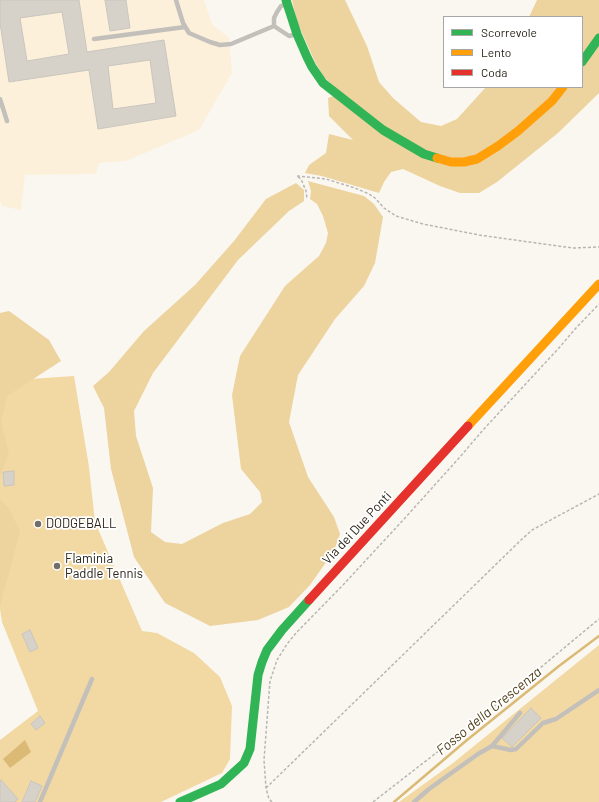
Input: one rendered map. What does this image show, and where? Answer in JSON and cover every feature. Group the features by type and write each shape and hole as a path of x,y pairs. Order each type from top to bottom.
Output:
{"street":[{"path":"286,2 297,34 312,67 323,83 383,130 424,154 432,157 446,161 470,161 498,146 518,131 552,101 562,88"},
{"path":"583,61 599,38"},
{"name":"Via dei Due Ponti","path":"180,802 221,784 244,763 250,749 252,737 258,675 267,650 282,630 599,284"}],"lane":[{"path":"176,0 183,23 189,33 220,45 231,44 274,26"},
{"path":"274,26 274,18 281,6 286,2"},
{"path":"274,26 289,36 297,34"},
{"path":"94,39 185,27"},
{"path":"0,98 7,121"},
{"path":"40,802 92,679"},
{"path":"492,746 511,750 516,749 543,723 556,718 599,690"},
{"path":"414,802 429,789 478,754 492,746 520,713"}],"path":[{"path":"307,199 303,183 297,176 326,179 355,188 375,198 384,208 396,216 424,224 479,235 573,248 599,247"},
{"path":"272,802 269,799 266,788 264,760 270,681 276,660 286,644 405,518 482,430 599,304"},
{"path":"266,788 520,540 532,530 599,494"},
{"path":"373,802 467,729 599,620"}],"shaded area":[{"path":"0,0 204,0 212,24 229,38 232,73 199,130 126,161 99,163 96,174 25,175 21,210 2,206 0,201"},
{"path":"292,0 345,0 367,46 379,82 393,98 421,122 441,126 457,119 485,88 583,88 583,16 529,16 537,0 599,0 599,93 558,133 497,182 479,193 460,193 440,186 403,169 391,172 379,193 322,176 305,173 309,165 326,153 329,134 353,140 329,116 328,98 341,93 324,77 316,64 297,22"},
{"path":"308,181 364,196 374,204 383,217 375,263 364,286 335,319 298,375 289,422 308,477 334,517 340,534 334,551 310,585 289,607 258,620 210,626 165,603 134,557 111,469 104,408 93,386 109,372 144,331 195,285 234,241 266,199 296,183 304,190 304,201 289,211 238,260 153,373 134,411 136,436 153,488 151,532 165,542 182,544 223,523 250,514 262,502 260,492 241,469 232,395 240,356 285,286 319,256 326,243 328,233 323,216 317,204 310,199 311,191"},
{"path":"9,311 49,340 61,361 7,396 1,421 9,454 0,475 0,313"},
{"name":"Flaminia Paddle Tennis","path":"74,376 89,467 95,522 142,631 157,633 194,653 220,677 232,706 230,759 222,773 161,802 0,802 0,740 38,711 2,622 0,609 0,381"},
{"path":"0,500 8,507 20,531 0,606"},
{"path":"599,645 599,802 399,802 453,763"},
{"path":"25,740 31,752 10,768 3,759"}],"building":[{"path":"0,0 79,0 87,52 164,40 176,116 98,129 89,70 9,82 0,23","holes":["62,12 69,54 27,61 20,18","150,60 156,103 113,109 108,66"]},
{"path":"105,0 126,0 130,28 110,31"},
{"path":"14,471 14,485 4,486 3,472"},
{"path":"30,630 38,648 30,652 22,634"},
{"path":"531,708 541,718 512,747 502,738"},
{"path":"40,716 45,723 36,730 31,724"},
{"path":"1,780 18,799 15,802 0,802"},
{"path":"31,781 42,786 35,802 22,802"}],"waterway":[{"name":"Fosso della Crescenza","path":"394,802 467,740 599,636"}],"traffic: fast":[{"path":"286,0 297,34 307,57 323,83 383,130 424,154 437,158"},
{"path":"583,61 599,38"},
{"path":"180,802 221,784 244,763 250,749 258,675 262,662 267,650 282,630 309,600"}],"traffic: slow":[{"path":"437,158 451,162 464,162 477,159 518,131 552,101 562,88"},
{"path":"468,426 599,284"}],"traffic: jam":[{"path":"309,600 468,426"}],"place":[{"name":"DODGEBALL","path":"38,524"},
{"name":"Flaminia Paddle Tennis","path":"57,566"}]}
